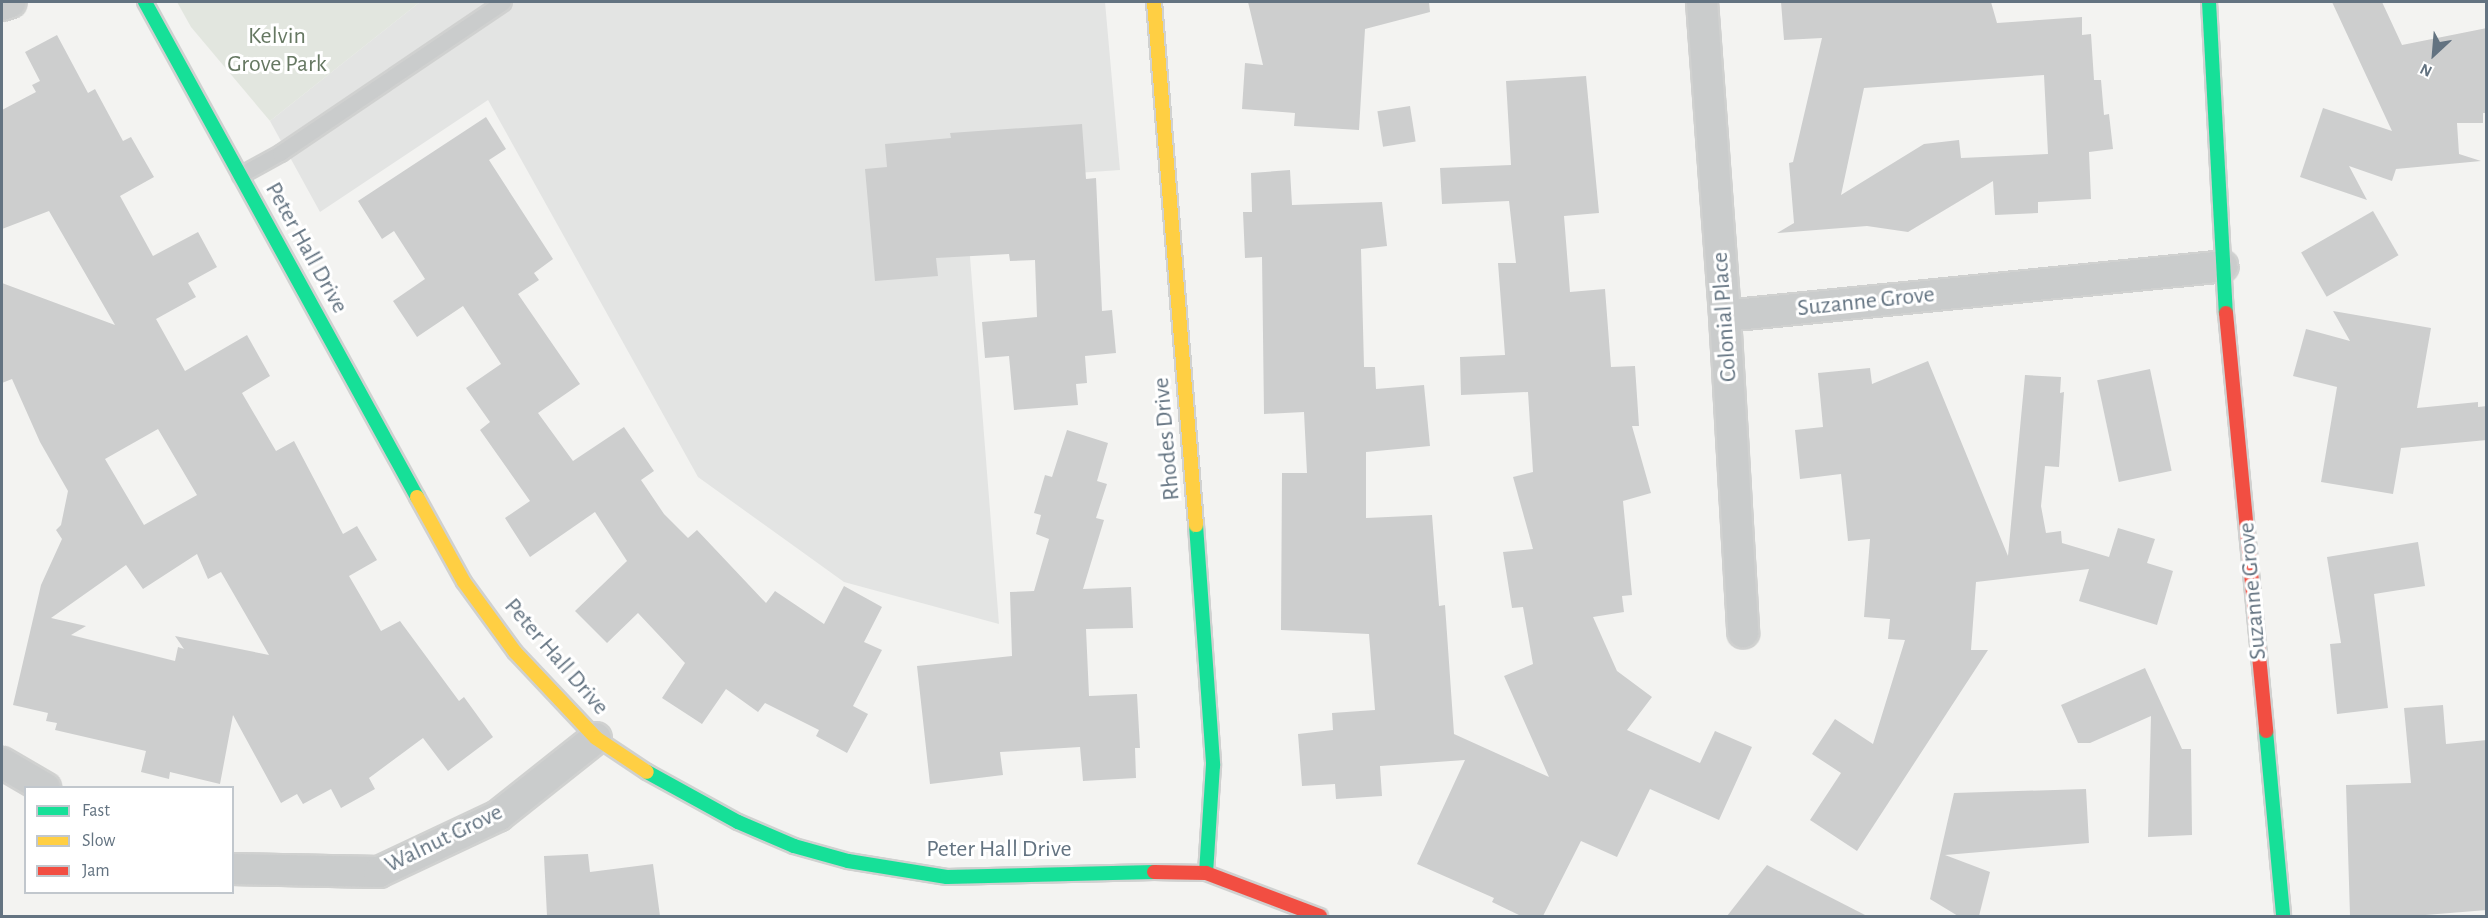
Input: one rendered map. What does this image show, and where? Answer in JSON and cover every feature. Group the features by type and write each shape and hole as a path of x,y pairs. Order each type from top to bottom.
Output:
{"street":[{"path":"2,5 11,2"},
{"name":"Peter Hall Drive","path":"145,2 464,582 515,652 596,738 636,766 738,822 794,846 848,861 947,877 1112,871 1206,873 1264,892 1320,916"},
{"name":"Rhodes Drive","path":"1154,2 1209,683 1213,776 1206,873"},
{"name":"Colonial Place","path":"1702,2 1725,316 1743,632"},
{"name":"Suzanne Grove","path":"2209,3 2222,266 2283,916"},
{"name":"Suzanne Grove","path":"1725,316 2222,266"},
{"name":"Walnut Grove","path":"234,869 379,872 498,816 596,738"},
{"path":"2,763 42,786"}],"lane":[{"path":"240,175 280,153 503,2"}],"shaded area":[{"path":"420,2 1105,2 1120,170 964,181 999,624 844,582 698,477 488,100 320,212 270,121"}],"green space":[{"name":"Kelvin Grove Park","path":"177,2 420,2 270,121 191,27"}],"building":[{"path":"1248,2 1429,2 1430,12 1365,29 1359,130 1294,126 1295,113 1242,109 1245,63 1263,65"},
{"path":"1781,2 1991,2 1997,23 2082,17 2082,35 2091,34 2094,80 2101,80 2104,115 2109,114 2113,149 2089,152 2091,199 2038,202 2038,213 1995,215 1993,181 1908,232 1867,226 1777,233 1794,223 1789,163 1793,162 1822,38 1784,40","holes":["2044,75 2048,154 1961,158 1959,140 1924,144 1841,195 1864,88"]},
{"path":"2332,2 2382,2 2402,45 2487,28 2487,113 2483,113 2483,123 2457,123 2459,154 2481,161 2396,169 2392,181 2349,166 2367,200 2300,177 2323,108 2392,131"},
{"path":"57,35 88,93 95,89 123,141 131,137 154,177 120,196 153,256 198,232 217,267 188,283 196,297 156,319 185,371 247,335 270,376 242,393 276,451 294,441 343,534 357,526 377,560 349,576 381,631 400,621 459,701 464,697 493,737 448,771 423,738 369,778 375,789 341,808 331,789 303,804 297,794 281,803 233,715 220,784 170,772 169,779 141,772 146,751 55,730 57,723 46,721 48,713 13,705 41,585 62,539 56,530 61,525 68,491 40,442 12,379 2,383 2,283 115,325 49,211 2,229 2,110 36,92 32,85 40,81 25,52","holes":["158,429 197,495 144,525 105,459","197,554 208,579 221,572 269,655 175,636 184,649 178,647 175,661 71,635 86,626 51,618 126,565 143,589"]},
{"path":"1586,76 1599,213 1564,216 1570,292 1605,289 1611,367 1635,366 1639,426 1632,426 1651,493 1623,501 1632,595 1622,596 1624,612 1593,617 1617,671 1652,697 1627,730 1700,763 1715,731 1752,747 1719,820 1650,789 1617,857 1581,841 1543,916 1521,916 1492,902 1494,898 1417,864 1465,760 1380,766 1382,796 1336,799 1335,784 1302,786 1298,734 1333,730 1332,713 1375,710 1369,634 1281,630 1282,473 1307,473 1304,412 1264,414 1262,257 1245,258 1243,212 1252,212 1251,173 1290,170 1292,205 1382,202 1387,246 1361,249 1364,367 1375,367 1376,389 1424,385 1430,446 1366,452 1366,518 1432,515 1439,606 1445,605 1454,734 1549,777 1504,676 1533,664 1523,607 1512,608 1503,552 1533,549 1513,477 1533,472 1528,392 1461,395 1460,357 1505,355 1498,263 1516,263 1509,201 1442,204 1440,168 1511,165 1506,81"},
{"path":"1410,106 1416,142 1383,147 1377,111"},
{"path":"486,117 506,149 489,160 553,259 534,273 539,280 518,294 580,384 538,413 573,461 624,427 654,471 641,480 664,514 688,538 697,530 766,603 775,591 824,624 844,586 882,607 864,642 882,650 853,706 868,714 847,753 816,736 819,730 765,703 758,712 726,689 702,724 662,698 685,663 638,613 607,643 575,611 627,561 595,512 530,557 505,518 530,501 480,430 490,422 466,388 501,364 463,306 417,337 393,301 425,279 394,231 382,239 358,201"},
{"path":"1082,124 1086,179 1096,178 1102,311 1112,310 1116,353 1085,356 1087,383 1076,384 1078,405 1014,410 1009,356 985,358 982,322 1037,317 1035,260 1010,261 1009,254 936,258 938,276 875,281 865,169 887,167 885,144 951,138 950,133"},
{"path":"2373,211 2398,255 2327,297 2301,252"},
{"path":"2333,311 2431,328 2417,408 2478,402 2478,407 2487,406 2487,440 2401,448 2393,494 2321,482 2337,387 2293,376 2306,329 2350,341"},
{"path":"1928,361 2008,556 2025,375 2061,377 2060,393 2064,392 2059,467 2045,466 2041,506 2046,533 2061,531 2062,543 2109,557 2118,528 2155,539 2147,563 2173,571 2157,625 2079,601 2089,569 1976,582 1971,650 1988,650 1857,851 1810,820 1841,773 1812,754 1835,719 1873,744 1905,640 1888,639 1890,619 1864,617 1870,539 1848,541 1841,474 1800,479 1795,430 1823,427 1818,373 1870,368 1872,384"},
{"path":"2150,369 2172,471 2119,482 2097,380"},
{"path":"1067,430 1108,443 1097,481 1107,484 1096,518 1104,520 1083,589 1131,587 1133,628 1086,629 1089,696 1137,694 1140,748 1135,748 1136,778 1083,781 1080,747 1000,752 1003,775 930,784 917,666 1012,656 1010,592 1034,591 1049,539 1036,534 1041,515 1034,513 1045,475 1052,477"},
{"path":"2418,542 2425,586 2374,594 2388,708 2337,714 2330,644 2341,643 2327,557"},
{"path":"2145,668 2182,749 2191,749 2192,835 2148,837 2151,716 2090,743 2078,743 2061,705"},
{"path":"2443,705 2446,744 2487,740 2487,910 2413,916 2350,916 2346,785 2411,783 2404,708"},
{"path":"2086,789 2089,843 1945,855 1990,872 1979,916 1958,916 1930,899 1954,793"},
{"path":"588,854 590,872 653,864 660,916 547,916 544,856"},
{"path":"1767,865 1867,916 1727,916"}],"traffic: fast":[{"path":"145,2 417,497"},
{"path":"2209,2 2226,313"},
{"path":"1196,525 1213,765 1206,873"},
{"path":"2266,731 2283,916"},
{"path":"647,772 738,822 794,846 848,861 947,877 1154,872"}],"traffic: slow":[{"path":"1154,2 1196,525"},
{"path":"417,497 464,582 515,652 596,738 647,772"}],"traffic: jam":[{"path":"2226,313 2266,731"},
{"path":"1154,872 1206,873 1320,916"}]}
